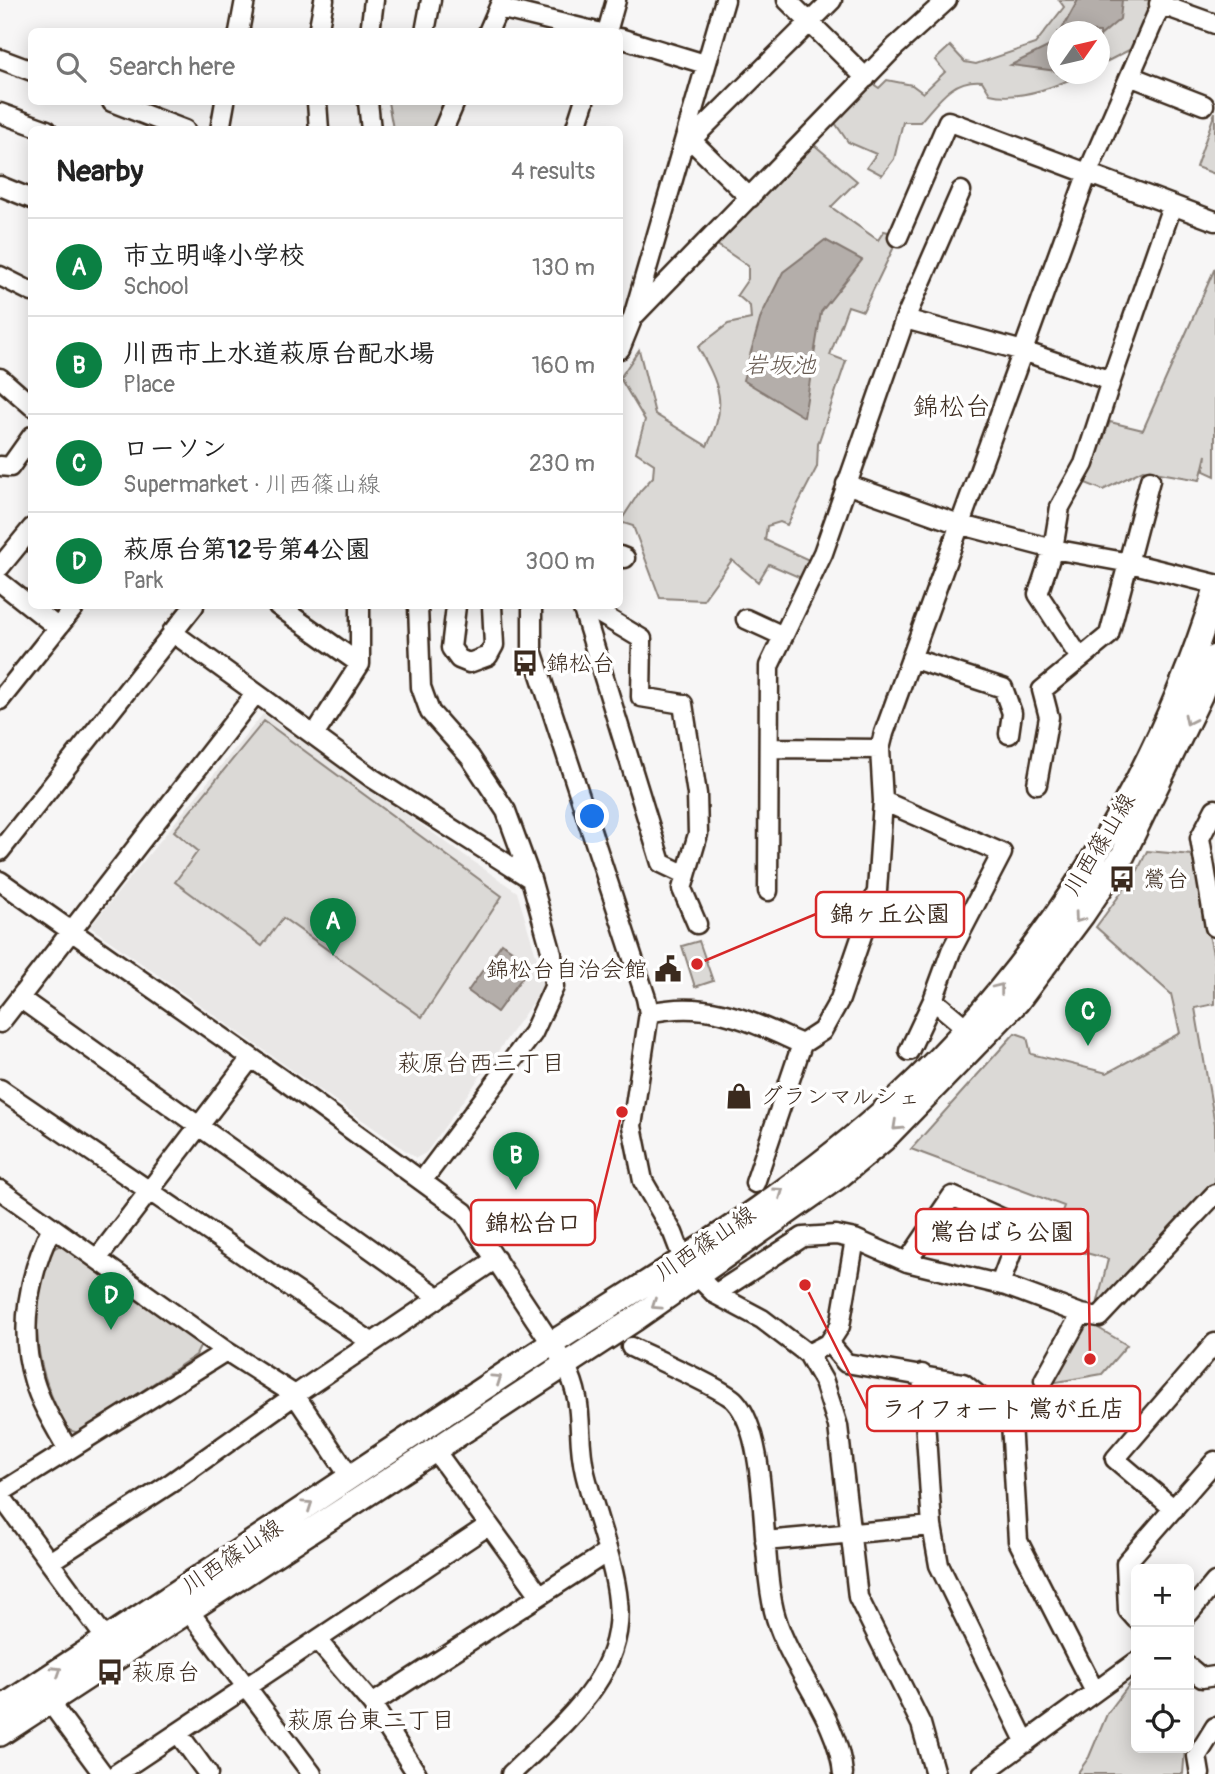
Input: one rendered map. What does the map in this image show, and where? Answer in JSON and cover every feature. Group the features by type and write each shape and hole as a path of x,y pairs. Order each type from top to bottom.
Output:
{"main road":[{"name":"川西篠山線","path":"0,1734 698,1277 842,1174 914,1110 974,1034 1111,827 1136,782 1182,681 1215,592"},
{"name":"川西篠山線","path":"0,1709 683,1259 816,1166 974,1034 1017,1002 1123,855 1200,696 1215,657"}],"street":[{"path":"240,28 245,0"},
{"path":"319,28 324,0"},
{"path":"370,28 374,0"},
{"path":"426,28 431,0"},
{"path":"608,28 616,0"},
{"path":"623,342 633,317 685,145 705,64 725,0"},
{"path":"787,0 866,78"},
{"path":"685,145 832,0"},
{"path":"633,317 866,78 947,0"},
{"path":"755,1184 802,1044 822,1031 852,968 864,921 877,891 883,801 880,749 1088,172 1161,2 1215,24"},
{"path":"490,28 501,4 583,28"},
{"path":"623,39 705,64"},
{"path":"0,59 28,70"},
{"path":"1130,76 1204,105"},
{"path":"120,105 175,126"},
{"path":"221,126 224,105"},
{"path":"317,105 319,126"},
{"path":"368,105 371,126"},
{"path":"445,126 454,105"},
{"path":"576,126 583,105"},
{"path":"0,113 36,126"},
{"path":"898,237 948,121 1215,221"},
{"path":"685,145 750,198"},
{"path":"0,186 28,197"},
{"path":"768,891 769,666 823,553 905,320 961,191"},
{"path":"1080,658 1038,594 1053,549 1059,507 1084,464 1172,206"},
{"path":"0,276 28,290"},
{"path":"905,320 1023,351 1111,381"},
{"path":"0,378 28,402"},
{"path":"0,466 10,467 28,442"},
{"path":"1037,784 1049,717 1042,690 1109,635 1150,480"},
{"path":"846,484 962,525 1053,549 1130,563 1215,584"},
{"path":"0,567 28,533"},
{"path":"0,582 28,604"},
{"path":"34,609 57,627"},
{"path":"0,700 72,609"},
{"path":"0,851 191,609"},
{"path":"282,609 360,664"},
{"path":"314,734 360,664 360,609"},
{"path":"418,609 421,687 430,712 470,757 506,811 531,879 552,954 554,987 533,1033 422,1181"},
{"path":"456,609 451,648 459,659 469,663 488,656 494,645 492,609"},
{"path":"532,609 532,650 649,1013 638,1079 633,1136 643,1181 673,1233 683,1259 698,1277 715,1294 762,1319 808,1354 824,1382 838,1426 858,1597 920,1724 934,1774"},
{"path":"586,609 661,863 686,875"},
{"path":"590,609 642,639 641,697 683,704 697,794 698,834 682,889 697,924"},
{"path":"746,619 783,636"},
{"path":"172,632 372,778 531,879"},
{"path":"911,658 1003,688 1012,713 1009,734"},
{"path":"0,1023 256,693"},
{"path":"769,748 880,749"},
{"path":"883,801 1002,853 951,951 933,1000 909,1051"},
{"path":"1214,920 1208,833 1215,809"},
{"path":"0,881 464,1212 565,1364 574,1382 581,1415 582,1463 618,1599 619,1626 614,1657 597,1684 570,1716 511,1774"},
{"path":"21,999 438,1297"},
{"path":"933,1000 974,1034"},
{"path":"649,1013 676,1007 731,1013 802,1044"},
{"path":"97,1259 251,1058"},
{"path":"0,1088 370,1342"},
{"path":"0,1190 226,1351 295,1395 350,1477"},
{"path":"715,1294 803,1237 836,1235 855,1239 907,1262 1000,1284 1081,1314 1098,1317 1215,1194"},
{"path":"907,1262 952,1196 1008,1222 1014,1246 1000,1284"},
{"path":"52,1227 32,1275 27,1309 29,1347 34,1381 68,1450"},
{"path":"808,1354 829,1343 840,1326 855,1239"},
{"path":"51,1561 171,1483 370,1342 496,1259"},
{"path":"1044,1380 1081,1314"},
{"path":"829,1343 846,1363 963,1383 1011,1422 1018,1541 1094,1690"},
{"path":"1174,1508 1115,1460 1215,1343"},
{"path":"631,1348 734,1400 754,1432 776,1619 821,1708 842,1762 843,1774"},
{"path":"106,1639 0,1494 226,1351"},
{"path":"922,1374 932,1526 940,1565 1026,1743"},
{"path":"434,1449 540,1594"},
{"path":"1131,1613 1128,1610 1125,1563 1215,1461"},
{"path":"116,1774 489,1525"},
{"path":"765,1541 932,1526"},
{"path":"372,1704 606,1553"},
{"path":"1194,1607 1215,1582"},
{"path":"189,1611 312,1774"},
{"path":"317,1640 372,1704 417,1774"},
{"path":"982,1774 1131,1665"},
{"path":"1194,1671 1202,1678 1215,1676"},
{"path":"49,1701 103,1774"},
{"path":"1200,1774 1197,1756 1206,1736 1215,1727"},
{"path":"178,1733 208,1774"}],"shaded area":[{"path":"1059,0 1152,0 1135,47 1110,60 1110,21 1053,21 1064,7"},
{"path":"1047,29 1047,84 1058,84 1013,96 990,94 982,81 971,81 954,87 920,122 903,122 894,159 882,175 867,167 876,154 848,142 831,117 866,79 879,88 887,80 912,85 923,93 945,72 935,60 950,46 965,62 976,64 1035,44"},
{"path":"389,105 442,105 434,126 392,126"},
{"path":"1215,112 1215,174 1196,167"},
{"path":"812,143 857,181 831,207 878,240 884,231 897,234 893,249 863,311 848,306 830,355 846,361 818,444 817,467 787,525 780,522 767,526 765,540 809,560 801,578 769,564 758,582 732,560 703,600 660,598 633,526 623,523 623,517 640,491 653,477 654,464 636,452 645,420 623,383 623,374 639,350 655,414 707,446 718,418 719,395 698,347 728,324 751,319 750,306 737,295 748,279 748,266 713,242"},
{"path":"1215,268 1215,476 1204,471 1206,455 1200,480 1143,470 1103,490 1083,482 1110,422 1143,430"},
{"path":"263,714 517,892 545,985 426,1153 416,1158 90,927"},
{"path":"264,721 502,896 422,1017 283,918 262,946 175,882 198,851 174,831"},
{"path":"1147,851 1192,855 1215,963 1215,1004 1195,1008 1215,1124 1215,1185 1107,1300 1098,1301 1108,1259 1050,1243 1064,1206 911,1149 1015,1033 1027,1037 1031,1054 1107,1073 1180,1033 1171,994 1096,927 1138,870"},
{"path":"699,941 713,981 695,987 682,946"},
{"path":"62,1244 201,1345 196,1355 79,1433 68,1430 56,1407 47,1385 38,1342 37,1320 44,1275 51,1250"},
{"path":"1088,1322 1127,1345 1102,1374 1051,1383"},
{"path":"1131,1683 1131,1753 1185,1753 1183,1774 1077,1774 1089,1757 1107,1714"}],"water":[{"path":"1078,0 1122,0 1120,19 1110,28 1110,21 1066,21"},
{"path":"1047,47 1047,70 1011,65"},
{"name":"岩坂池","path":"825,240 862,260 821,312 804,417 743,380 761,316 783,272"},
{"path":"502,943 532,964 497,1012 468,991"}],"place":[{"name":"錦松台","path":"525,663"},
{"name":"鶯台","path":"1122,879"},
{"name":"市立明峰小学校","path":"333,956"},
{"name":"錦ヶ丘公園","path":"697,964"},
{"name":"錦松台自治会館","path":"668,969"},
{"name":"ローソン","path":"1088,1046"},
{"name":"グランマルシェ","path":"739,1096"},
{"name":"錦松台口","path":"622,1112"},
{"name":"川西市上水道萩原台配水場","path":"516,1190"},
{"name":"ライフォート 鴬が丘店","path":"805,1285"},
{"name":"萩原台第12号第4公園","path":"111,1330"},
{"name":"鴬台ばら公園","path":"1090,1359"},
{"name":"萩原台","path":"110,1672"}],"district":[{"name":"錦松台","path":"952,406"},
{"name":"萩原台西三丁目","path":"481,1063"},
{"name":"萩原台東二丁目","path":"371,1720"}]}
